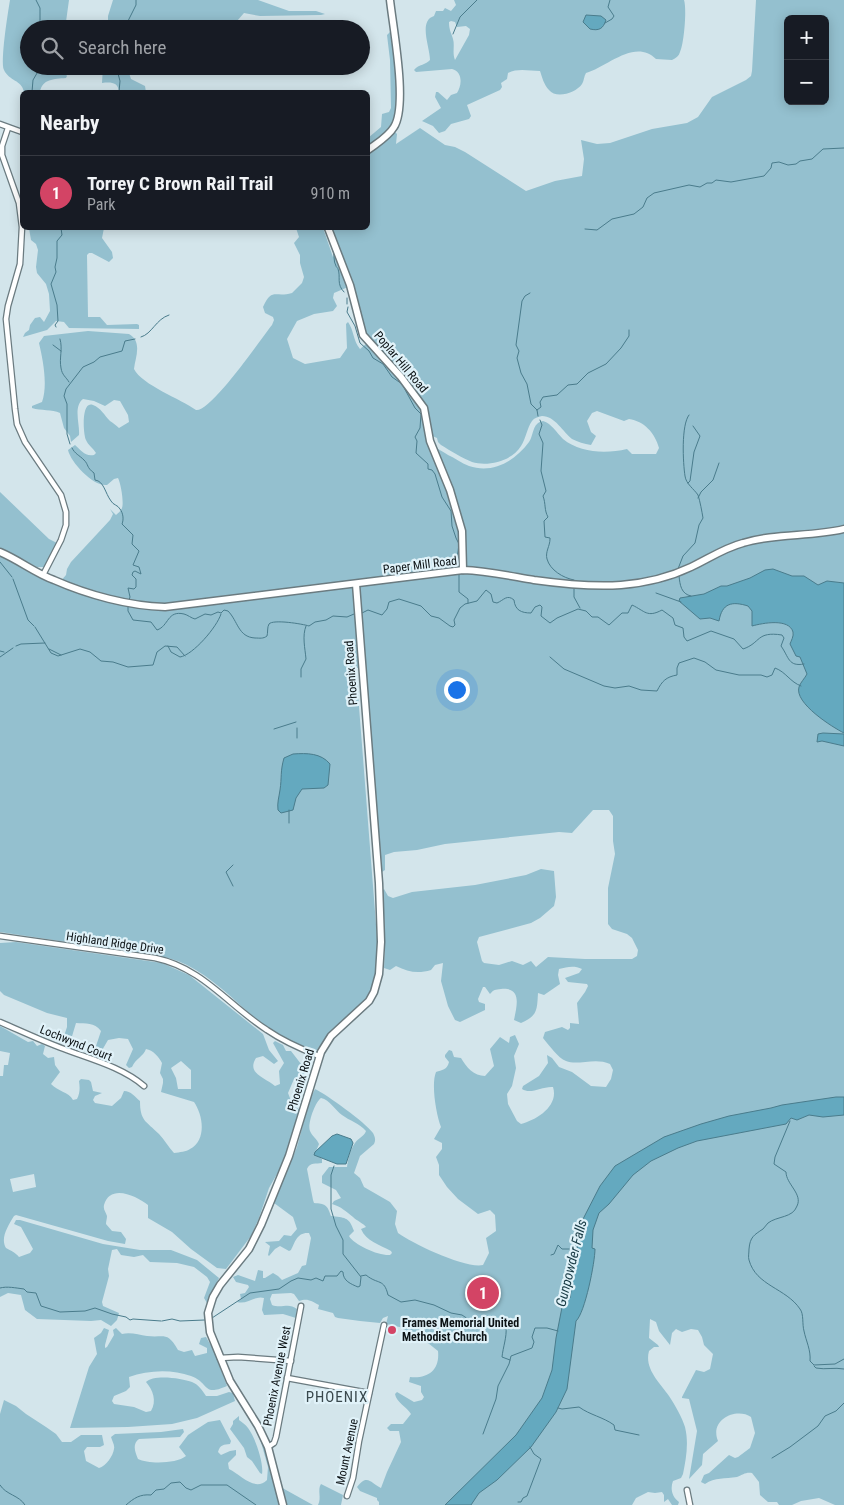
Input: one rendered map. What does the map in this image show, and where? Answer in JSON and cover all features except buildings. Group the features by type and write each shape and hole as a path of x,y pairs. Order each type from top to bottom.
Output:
{"street":[{"path":"370,148 389,134 396,125 400,112 390,0"},
{"path":"0,124 20,131"},
{"path":"8,128 2,146 2,154 20,211"},
{"path":"22,230 20,264 6,319 16,418 25,442 61,495 66,512 66,526 61,540 43,575"},
{"name":"Poplar Hill Road","path":"329,230 350,285 363,335 401,377 424,408 432,448 450,490 462,531 463,570"},
{"name":"Paper Mill Road","path":"1,552 63,584 110,599 155,607 189,605 463,570 490,572 554,582 623,585 674,574 731,547 750,541 844,530"},
{"name":"Phoenix Road","path":"283,1505 268,1447 258,1426 233,1387 220,1358 209,1327 208,1317 210,1306 224,1279 246,1253 258,1233 290,1156 319,1056 331,1036 370,1001 377,982 381,960 379,883 356,584"},
{"name":"Highland Ridge Drive","path":"0,936 171,961 192,971 267,1030 319,1056"},
{"name":"Lochwynd Court","path":"0,1022 131,1076 144,1086"},
{"name":"Phoenix Avenue West","path":"268,1447 274,1443 301,1306"},
{"name":"Mount Avenue","path":"348,1496 384,1325"},
{"path":"220,1358 238,1357 291,1361"},
{"path":"287,1378 369,1393"},
{"path":"687,1490 690,1505"}],"shaded area":[{"path":"10,0 69,0 66,20 20,20 20,75 66,75 66,78 53,79 46,82 40,90 24,90 21,85 6,74 4,70 6,25"},
{"path":"113,0 258,0 289,11 316,11 325,14 260,16 244,13 238,20 108,20"},
{"path":"454,0 684,0 684,34 680,53 672,60 656,59 648,53 639,51 630,53 586,73 583,83 575,90 566,94 552,93 544,83 540,71 512,71 508,73 507,79 501,83 502,87 500,90 467,105 471,116 469,119 451,124 445,131 439,133 433,126 422,121 441,108 435,97 436,92 447,100 451,95 457,93 461,83 460,76 452,69 416,72 414,70 430,60 426,35 429,19 434,16 436,11 443,11 445,8 451,11 456,5","holes":["449,22 455,22 457,27 466,26 470,29 469,35 455,60 454,42"]},
{"path":"756,0 844,0 844,1505 835,1505 819,1498 801,1501 792,1505 779,1505 777,1502 768,1502 760,1495 759,1482 752,1473 716,1479 705,1484 701,1482 704,1475 709,1473 729,1455 735,1458 738,1457 750,1448 755,1433 751,1417 745,1414 732,1414 721,1421 716,1433 718,1441 703,1454 702,1465 689,1479 697,1431 689,1399 682,1397 696,1370 704,1372 710,1369 713,1354 704,1345 698,1330 691,1329 682,1332 676,1329 672,1333 670,1345 659,1331 656,1322 650,1319 649,1338 659,1347 654,1347 649,1351 649,1364 654,1375 678,1411 684,1423 687,1439 683,1474 681,1478 673,1481 672,1487 672,1493 679,1502 678,1505 672,1505 668,1499 664,1502 662,1492 648,1492 636,1498 632,1505 379,1505 377,1498 360,1491 357,1487 367,1480 381,1488 401,1442 399,1431 390,1431 387,1428 391,1424 403,1424 411,1414 397,1400 395,1394 397,1392 414,1402 422,1400 424,1397 421,1392 421,1386 409,1382 410,1377 427,1375 432,1372 437,1363 438,1351 428,1343 402,1335 404,1328 386,1324 388,1316 383,1318 380,1323 338,1318 333,1313 318,1309 319,1305 312,1301 299,1301 291,1293 272,1294 270,1299 272,1305 291,1306 297,1309 296,1318 283,1314 264,1315 262,1310 264,1298 261,1297 241,1303 237,1302 241,1299 240,1294 245,1293 249,1287 248,1285 236,1282 233,1277 238,1275 255,1281 258,1270 263,1271 263,1278 273,1273 282,1280 298,1273 302,1266 306,1265 311,1238 309,1233 299,1236 291,1250 289,1251 280,1246 269,1256 270,1246 265,1242 279,1241 284,1235 291,1236 297,1229 293,1217 274,1203 297,1147 310,1099 315,1089 346,1109 373,1133 375,1138 374,1144 360,1156 354,1173 360,1178 364,1187 390,1202 397,1211 395,1224 398,1233 427,1249 453,1260 483,1265 489,1253 486,1238 496,1231 495,1215 490,1210 478,1214 458,1199 439,1175 439,1165 436,1157 442,1149 442,1143 434,1139 441,1127 437,1115 434,1084 436,1072 448,1065 449,1062 445,1055 449,1050 452,1051 454,1057 461,1058 471,1070 481,1076 485,1076 494,1066 490,1049 500,1037 509,1043 510,1037 515,1035 519,1044 514,1056 516,1068 512,1086 507,1094 508,1104 517,1121 521,1124 540,1116 553,1100 553,1087 533,1091 522,1089 523,1086 539,1076 548,1063 547,1055 559,1067 572,1072 591,1086 606,1087 611,1079 613,1070 610,1064 604,1062 576,1063 566,1061 543,1038 545,1032 562,1027 568,1030 570,1023 579,1024 577,1003 588,986 587,984 568,982 565,978 579,973 582,969 568,967 559,969 560,984 544,995 538,993 534,1015 521,1023 514,1020 517,1003 515,994 508,989 494,990 490,994 483,987 478,999 479,1002 485,1004 485,1010 460,1022 455,1020 448,1006 441,981 443,963 435,965 431,970 422,972 409,971 396,966 390,970 384,968 383,890 388,896 393,898 412,892 475,885 526,875 541,869 554,871 556,897 554,906 531,923 479,937 477,942 482,961 499,965 512,961 523,965 531,961 536,967 548,957 632,959 637,956 638,950 632,938 627,934 612,929 608,924 608,888 615,854 613,816 609,810 593,810 572,833 559,832 445,844 417,850 394,852 385,855 385,870 382,872 365,667 356,668 378,950 375,982 371,996 329,1034 316,1051 280,1037 204,975 179,961 151,954 0,932 0,556 44,580 66,588 59,583 66,575 71,562 110,520 113,514 110,509 116,515 123,506 118,478 107,485 96,482 78,467 68,450 75,445 88,455 96,453 87,442 84,431 85,412 89,405 98,408 119,428 129,422 128,415 120,401 114,400 105,406 83,399 78,406 79,435 71,442 70,436 64,428 60,413 32,408 32,406 42,402 45,388 39,343 44,336 88,331 129,334 136,341 137,355 134,369 138,375 153,386 196,410 203,408 223,388 272,325 273,317 265,313 263,307 269,297 274,294 292,293 302,283 304,277 300,255 294,243 299,237 297,230 324,230 333,257 339,250 332,230 370,230 370,152 395,132 397,134 396,144 420,128 445,145 465,152 526,191 555,181 582,176 584,159 581,140 597,144 610,143 652,129 687,123 698,117 712,97 751,76 752,71","holes":["348,287 362,338 366,344 360,349 348,322 346,324 347,348 340,358 305,364 293,358 287,339 297,321 314,314 333,311 337,306 333,298 334,293","597,411 624,421 629,419 639,422 652,433 659,448 656,454 632,454 627,449 611,452 585,450 570,444 543,421 537,424 531,439 517,455 495,467 478,468 466,465 438,449 432,444 430,435 437,438 441,445 456,454 472,462 485,464 499,462 512,456 523,443 529,427 535,418 547,417 555,421 572,439 591,445 596,436 591,432 587,421 592,413","321,1098 342,1115 366,1131 353,1146 347,1167 329,1167 322,1176 322,1183 336,1190 341,1198 332,1204 343,1209 365,1226 361,1229 366,1237 391,1251 390,1255 374,1252 356,1243 349,1236 354,1231 348,1220 331,1216 325,1205 314,1203 307,1169 311,1164 322,1163 322,1159 315,1154 319,1144 309,1128 316,1104"]},
{"path":"586,15 601,16 606,20 600,29 590,29 583,22"},
{"path":"390,32 394,54 396,109 389,129 370,145 370,136 381,127 382,114 389,112 391,108 390,60 387,35"},
{"path":"102,75 130,75 131,79 145,86 146,90 118,90 114,83 102,83"},
{"path":"29,230 104,230 102,238 112,252 113,258 109,262 92,253 87,255 88,317 100,317 107,325 137,324 139,329 69,328 64,322 56,321 47,330 23,337 35,318 40,317 44,322 50,311 49,294 46,284 37,273 38,250 36,244 31,240"},
{"path":"0,492 49,539 57,543 44,567 37,567 0,549"},
{"path":"773,569 792,576 804,576 818,585 827,581 844,583 844,733 815,714 802,700 799,687 807,674 800,657 796,656 790,644 793,637 791,628 781,623 752,626 752,611 748,606 737,604 725,607 719,621 710,618 700,619 679,601 680,598 704,594 721,586 727,586 750,578 765,570"},
{"path":"818,734 844,734 844,746 822,741 817,742"},
{"path":"293,754 313,754 326,760 330,764 328,785 324,788 302,789 296,798 293,810 281,813 278,810 278,805 284,758"},
{"path":"16,942 162,963 189,975 263,1034 269,1050 278,1061 274,1064 263,1056 256,1058 253,1068 258,1075 275,1086 280,1084 279,1071 284,1063 273,1043 275,1041 283,1045 286,1051 291,1051 301,1064 309,1069 308,1072 294,1079 288,1093 293,1106 299,1109 300,1112 281,1167 269,1188 251,1236 226,1269 217,1268 172,1232 148,1218 148,1205 124,1193 112,1194 107,1198 104,1210 107,1216 106,1224 112,1231 121,1232 126,1239 125,1244 16,1215 9,1224 4,1244 6,1248 19,1257 30,1253 33,1249 21,1227 14,1224 16,1220 103,1244 140,1250 171,1250 197,1260 219,1278 207,1303 204,1298 210,1282 207,1277 194,1267 177,1263 150,1262 143,1255 134,1257 121,1255 117,1249 112,1250 108,1269 109,1276 102,1302 103,1306 119,1313 117,1320 111,1326 101,1320 37,1319 25,1310 21,1295 8,1293 0,1297 0,1076 3,1076 4,1065 8,1065 10,1053 0,1051 0,1026 28,1042 33,1041 37,1046 42,1044 45,1046 43,1054 48,1058 54,1057 55,1065 60,1072 51,1084 69,1095 73,1100 78,1097 80,1090 79,1081 81,1079 89,1080 93,1091 102,1093 95,1096 93,1100 95,1103 112,1106 121,1098 124,1091 133,1094 140,1101 141,1113 145,1120 174,1153 187,1151 195,1145 199,1140 202,1127 200,1114 194,1102 161,1092 163,1083 160,1073 162,1063 153,1052 146,1049 132,1067 129,1068 126,1065 133,1049 128,1039 108,1040 101,1052 98,1053 95,1049 101,1031 93,1025 76,1023 70,1043 67,1045 62,1042 67,1027 67,1018 47,1013 4,995 0,991 0,943","holes":["181,1061 191,1070 191,1089 178,1089 176,1078 171,1068","34,1174 36,1187 13,1192 10,1179"]},
{"path":"844,1097 844,1115 823,1117 809,1115 797,1120 791,1118 786,1124 697,1141 651,1161 633,1175 599,1213 593,1230 592,1248 595,1249 591,1275 583,1308 576,1321 567,1389 556,1412 531,1447 497,1480 479,1493 471,1505 445,1505 516,1435 542,1398 552,1370 565,1292 567,1293 567,1301 570,1298 581,1223 600,1186 615,1166 664,1137 701,1124 782,1105"},
{"path":"337,1134 351,1139 353,1143 346,1164 337,1164 314,1155 332,1136"},
{"path":"104,1328 109,1330 105,1348 114,1335 113,1330 116,1328 122,1334 132,1333 168,1338 178,1350 184,1352 192,1350 195,1356 207,1353 207,1348 199,1344 201,1338 206,1337 213,1349 227,1386 210,1390 197,1379 184,1374 168,1371 144,1373 129,1377 130,1387 126,1391 114,1396 112,1401 114,1404 134,1407 146,1412 151,1411 154,1403 153,1396 151,1388 146,1382 161,1377 192,1382 206,1396 233,1393 235,1401 197,1418 172,1424 70,1428 89,1367 97,1354 94,1338"},
{"path":"4,1400 16,1406 56,1434 62,1442 71,1442 81,1435 102,1435 104,1445 100,1447 87,1447 84,1451 86,1461 99,1468 107,1463 112,1455 114,1444 111,1437 115,1434 183,1429 184,1432 180,1437 139,1439 135,1443 138,1459 148,1462 169,1462 186,1456 179,1447 188,1435 208,1422 220,1420 231,1441 230,1444 221,1446 218,1452 221,1455 236,1450 236,1455 228,1463 229,1469 253,1483 258,1484 267,1480 268,1467 259,1435 264,1444 277,1485 313,1505 0,1505 0,1414"},
{"path":"239,1416 239,1420 251,1432 256,1444 262,1463 262,1474 247,1457 244,1448 230,1429 233,1421"},
{"path":"321,1484 343,1495 341,1505 318,1505"}],"waterway":[{"path":"36,0 40,8 40,20"},
{"path":"128,20 136,5 136,0"},
{"path":"453,34 460,17 477,0"},
{"path":"605,23 614,16 608,7 610,0"},
{"path":"32,90 33,80 36,75"},
{"path":"118,75 119,90"},
{"path":"585,229 597,230 612,219 634,214 643,207 647,198 654,193 689,185 700,187 716,180 731,182 764,176 771,168 772,163 796,164 800,161 812,159 823,149 844,148"},
{"path":"56,327 55,325 58,321 57,305 51,284 56,272 57,241 62,235 61,230"},
{"path":"325,230 332,246"},
{"path":"333,250 339,272 339,283 344,292"},
{"path":"530,293 522,301 516,345 519,351 517,358 521,373 527,384 531,404 537,410 538,416"},
{"path":"347,298 347,304"},
{"path":"348,307 347,312 355,326 360,343 369,351 373,358 383,364 392,377 402,384 415,408 421,414 420,428 415,437 417,441 416,453 428,464 428,469 432,470 435,474 442,497 451,511 452,526 459,544 458,567"},
{"path":"141,337 169,315"},
{"path":"537,410 541,407 540,402 543,397 557,395 568,385 577,384 588,373 606,364 621,348 629,336 629,330"},
{"path":"60,339 61,368 69,382"},
{"path":"70,444 67,434 67,404 64,396 66,389 83,367 100,357 122,351 125,341 135,339"},
{"path":"53,345 61,351"},
{"path":"678,569 683,556 695,543 699,525 703,518 698,495 688,484 685,476 684,435 686,420 689,415"},
{"path":"540,420 542,425 539,434 543,443 541,471 546,491 543,496 548,517 544,521 545,537 550,538 547,559 557,573 574,580"},
{"path":"688,483 690,481 694,452 700,436 693,426"},
{"path":"72,448 87,463 94,473 95,480 102,485 109,498 122,512 122,524 133,535 132,544 139,551 133,565 139,567 141,574 133,572 132,575 136,579 136,587 134,589 128,588 129,600"},
{"path":"698,498 701,492 713,480 719,463"},
{"path":"0,562 12,577"},
{"path":"459,575 459,592 468,599 468,603"},
{"path":"679,576 683,591 691,596"},
{"path":"13,579 28,620 34,626"},
{"path":"574,589 574,597 580,608"},
{"path":"362,613 368,610 382,615 387,609 389,602 399,599 421,606 431,616 439,618 453,627 460,608 465,604 477,601 486,590 491,594 493,602 497,603 509,598 514,600 517,609 524,612 531,613 535,607 540,605 542,607 541,616 550,623 578,609 586,611 592,617 598,617 609,625 622,613 628,613 632,605 649,614 662,610 673,618 675,625 683,628 684,637 687,641 711,631 734,639 743,649 749,647 763,636 782,635 784,638 781,646 792,663 804,664"},
{"path":"656,593 681,602"},
{"path":"128,605 128,611 133,620 151,622 157,630 174,614 184,614 195,619 205,614 211,615 218,612 221,613 224,610 228,611 242,632 249,637 255,638 267,636 268,625 276,622 309,626 333,616 347,617 354,614"},
{"path":"168,646 171,652 180,657 185,655 204,640 215,626 221,614"},
{"path":"301,677 301,669 306,659 304,638 306,626"},
{"path":"35,627 51,653 58,656 80,649 90,652 101,661 113,662 128,667 153,665 157,652 165,646 177,647 185,656"},
{"path":"16,646 45,643"},
{"path":"0,657 13,648"},
{"path":"49,649 61,655"},
{"path":"0,651 4,652"},
{"path":"550,657 564,669 604,686 615,688 629,686 641,690 657,691 665,680 677,675 679,663 694,658 705,662 716,670 739,675 761,675 767,677 772,675 775,668 801,686"},
{"path":"274,729 296,722"},
{"path":"297,728 297,738"},
{"path":"289,810 289,823"},
{"path":"233,865 226,872 233,886"},
{"path":"790,1121 775,1157 774,1164 786,1172 798,1197 797,1206 792,1213 768,1223 753,1237 750,1242 749,1259 758,1276 787,1296 800,1309 810,1361 814,1365 835,1364 844,1359"},
{"path":"212,1318 250,1293 279,1289 298,1278 311,1280 316,1278 323,1281 325,1276 337,1276 341,1271 348,1282 358,1287 360,1286 361,1277 343,1254 343,1240 331,1209 331,1175 334,1166"},
{"name":"Gunpowder Falls","path":"551,1255 554,1254 558,1245 562,1249 572,1249 576,1245"},
{"path":"361,1276 366,1275 382,1284 385,1286 388,1295 401,1302 415,1300 434,1305 451,1313 462,1315 477,1325"},
{"path":"0,1288 18,1288 36,1293 41,1306 60,1312 85,1311 95,1308 126,1317 130,1320 161,1321"},
{"path":"488,1326 492,1325 496,1318 500,1325 506,1327 502,1357 510,1360"},
{"path":"162,1321 172,1319 180,1321 205,1320"},
{"path":"483,1434 496,1399 498,1386 511,1356 532,1348 534,1342 532,1337 535,1328 547,1328 558,1331"},
{"path":"814,1366 820,1369 844,1369"},
{"path":"772,1458 818,1426 825,1416 836,1411 844,1403"},
{"path":"558,1408 579,1407 610,1422 614,1425 615,1430 639,1435"},
{"path":"518,1502 521,1502 527,1496 541,1459 534,1454 530,1447"},
{"path":"126,1505 137,1497 151,1495 156,1490 164,1489 171,1483 180,1482 191,1490 201,1485 227,1485 256,1505"},
{"path":"0,1485 25,1505"}],"place":[{"name":"Torrey C Brown Rail Trail","path":"483,1293"},
{"name":"Frames Memorial United Methodist Church","path":"392,1330"}],"district":[{"name":"PHOENIX","path":"337,1397"}]}
